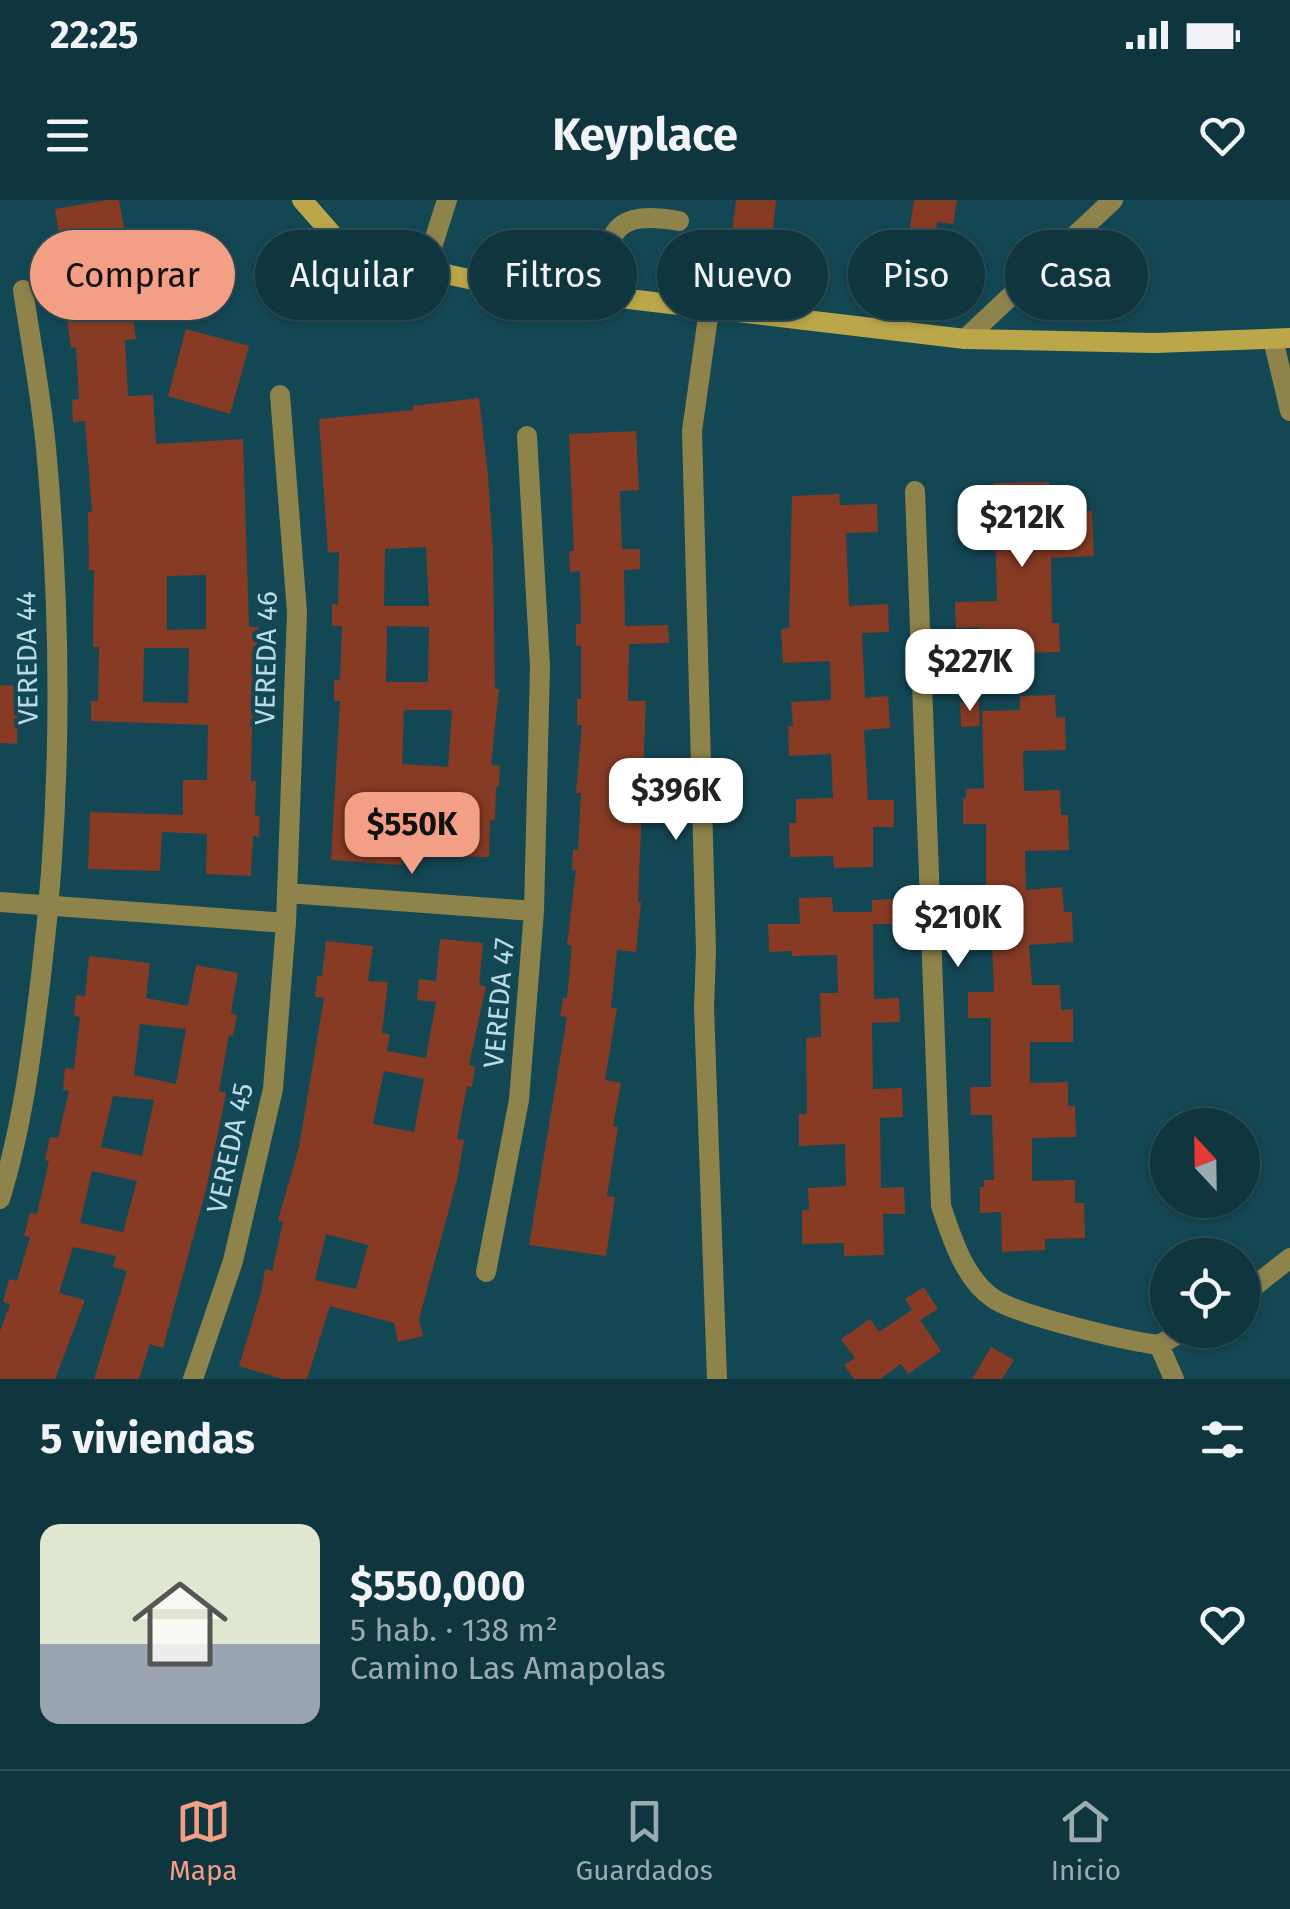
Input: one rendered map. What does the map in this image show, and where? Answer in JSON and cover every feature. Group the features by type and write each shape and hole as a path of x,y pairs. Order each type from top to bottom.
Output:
{"street":[{"path":"302,200 328,230"},
{"path":"437,230 447,200"},
{"path":"965,339 1113,200"},
{"path":"616,230 627,219 642,216 679,221"},
{"name":"VEREDA 44","path":"0,1200 35,1029 50,905 59,677 46,447 23,290"},
{"path":"708,320 692,431 717,1379"},
{"path":"797,320 965,339 1155,343 1282,339 1290,411"},
{"name":"VEREDA 46","path":"280,395 297,612 286,923"},
{"name":"VEREDA 47","path":"486,1272 519,1100 534,911 540,666 526,436"},
{"path":"915,491 941,1206 958,1256 992,1298 1040,1316 1150,1343"},
{"path":"287,893 534,911"},
{"path":"0,902 286,923"},
{"name":"VEREDA 45","path":"193,1379 233,1261 273,1089 286,923"},
{"path":"1260,1282 1290,1258"},
{"path":"1160,1348 1174,1379"}],"building":[{"path":"119,200 124,230 58,230 55,209"},
{"path":"736,200 776,200 773,230 732,230"},
{"path":"914,200 957,200 953,224 937,222 936,230 910,228"},
{"path":"67,320 133,320 136,339 125,340 128,396 153,395 156,444 243,439 249,627 258,627 262,667 260,727 252,726 251,781 256,781 255,816 260,816 259,837 253,836 251,876 206,874 207,834 162,832 160,871 88,869 90,812 183,815 183,780 207,780 208,725 91,721 91,701 98,701 99,647 93,647 94,570 89,570 88,512 92,512 85,421 73,422 72,400 79,399 76,347 71,348","holes":["206,575 206,629 167,630 167,576","144,648 189,648 188,703 143,702"]},
{"path":"186,329 249,346 230,414 168,396"},
{"path":"479,398 493,553 495,689 499,689 491,765 500,766 499,787 496,786 495,820 490,820 489,857 446,856 446,847 403,846 401,865 331,860 340,701 334,701 334,680 340,680 342,626 332,626 332,604 338,605 339,552 328,553 319,419 413,410 413,406","holes":["426,547 429,606 384,606 385,549","387,626 429,627 428,682 386,682","404,710 452,710 448,767 402,764"]},
{"path":"636,431 639,490 620,491 622,549 640,549 640,569 624,570 625,626 668,625 669,643 629,644 628,701 646,701 641,902 636,952 617,950 611,1008 617,1008 605,1080 621,1083 613,1126 618,1127 607,1196 615,1197 606,1256 529,1245 567,1017 560,1016 563,998 567,998 572,946 567,945 581,793 576,793 582,725 577,725 577,699 581,699 581,646 576,646 576,624 581,624 580,571 570,572 569,551 574,551 569,434"},
{"path":"1049,482 1050,512 1092,511 1094,556 1051,558 1052,623 1059,623 1060,652 1019,653 1019,668 980,669 979,627 956,628 955,602 997,601 995,527 962,528 961,497 993,497 993,483"},
{"path":"839,494 840,505 877,504 878,532 846,533 849,606 888,604 889,632 862,633 865,698 888,696 890,728 864,730 868,800 894,800 894,827 873,827 873,867 834,868 833,856 790,857 789,823 796,823 796,799 833,798 831,754 789,756 791,702 831,700 830,661 783,663 781,629 789,628 792,496"},
{"path":"0,685 19,686 17,744 0,743"},
{"path":"1055,695 1056,718 1065,717 1066,750 1023,751 1024,791 1060,790 1061,815 1068,815 1069,850 1025,851 1026,890 1062,887 1064,912 1072,912 1073,942 1029,945 1032,985 1060,985 1061,1010 1073,1009 1073,1042 1030,1042 1030,1083 1068,1082 1068,1106 1075,1106 1076,1137 1032,1138 1032,1181 1075,1180 1075,1203 1084,1203 1085,1238 1045,1239 1045,1250 1002,1252 1001,1212 980,1213 980,1187 984,1187 984,1180 994,1180 992,1115 971,1115 970,1087 991,1087 991,1018 968,1018 968,992 994,992 991,920 970,921 969,898 986,897 986,824 963,824 963,798 966,789 984,788 982,711 1020,710 1020,696"},
{"path":"979,701 980,726 961,727 960,702"},
{"path":"832,897 833,912 872,912 872,900 894,899 894,924 873,924 874,999 899,998 900,1022 872,1023 873,1089 902,1088 903,1117 880,1118 881,1188 904,1187 905,1214 883,1214 884,1255 844,1256 844,1243 802,1244 802,1210 809,1210 808,1188 846,1186 845,1144 799,1146 799,1114 807,1114 806,1038 821,1037 820,993 838,993 837,955 769,952 768,924 800,924 799,898"},
{"path":"440,939 483,943 479,985 486,986 469,1065 475,1067 472,1087 467,1086 457,1139 464,1140 419,1319 423,1336 398,1342 394,1323 330,1306 307,1379 282,1379 239,1366 265,1269 272,1271 283,1222 278,1220 299,1147 324,998 315,997 326,941 373,946 368,981 388,982 382,1033 390,1034 387,1051 426,1058 436,1002 417,1000 419,979 436,981","holes":["384,1071 424,1079 414,1132 373,1124","326,1234 368,1245 356,1289 315,1280"]},
{"path":"89,956 150,963 146,998 188,1006 196,965 238,973 231,1013 237,1015 233,1036 229,1035 219,1091 226,1093 205,1194 163,1348 150,1344 139,1379 94,1379 127,1271 113,1267 116,1256 73,1247 59,1293 85,1300 55,1379 0,1379 0,1331 10,1304 3,1302 9,1279 17,1281 30,1237 24,1236 30,1213 37,1214 49,1161 45,1160 50,1137 58,1138 69,1091 63,1090 65,1068 74,1069 80,1017 74,1016 76,995 85,996","holes":["140,1024 186,1029 176,1084 134,1075","113,1096 154,1100 142,1156 101,1147","92,1171 137,1181 123,1232 80,1223"]},
{"path":"924,1287 938,1309 920,1320 941,1351 908,1374 901,1364 880,1379 854,1379 844,1365 855,1358 841,1339 870,1319 879,1332 912,1310 905,1299"},
{"path":"991,1347 1014,1360 1002,1379 972,1379"}]}
